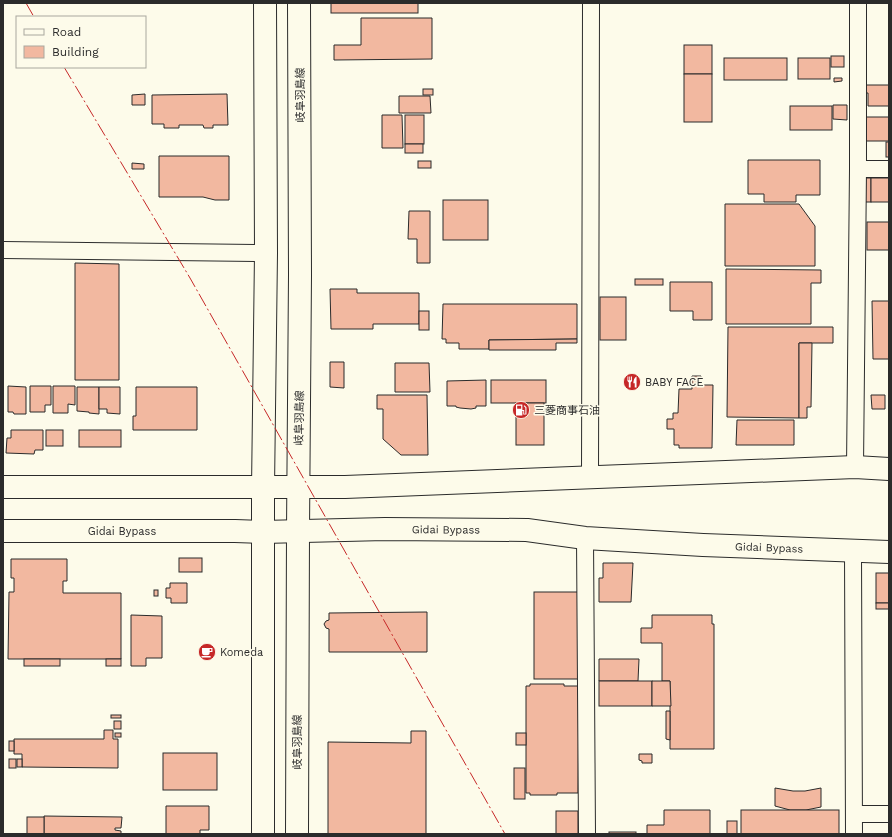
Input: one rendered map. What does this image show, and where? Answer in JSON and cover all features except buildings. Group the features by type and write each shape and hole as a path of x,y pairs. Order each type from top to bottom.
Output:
{"main road":[{"path":"263,834 263,488 266,253 265,3"},
{"name":"岐阜羽島線","path":"297,834 300,275 299,3"},
{"path":"3,487 345,487 855,467 889,469"},
{"name":"Gidai Bypass","path":"3,531 263,532 385,529 526,530 585,538 889,552"}],"street":[{"path":"590,477 591,3"},
{"path":"855,467 858,3"},
{"path":"858,169 889,168"},
{"path":"3,250 266,253"},
{"path":"585,538 587,834"},
{"path":"853,551 854,834"},
{"path":"854,814 889,814"}],"power":[{"path":"26,3 33,16"},
{"path":"65,68 190,278 505,834"}],"place":[{"name":"BABY FACE","path":"632,382"},
{"name":"三菱商事石油","path":"521,410"},
{"name":"Komeda","path":"207,652"}]}
